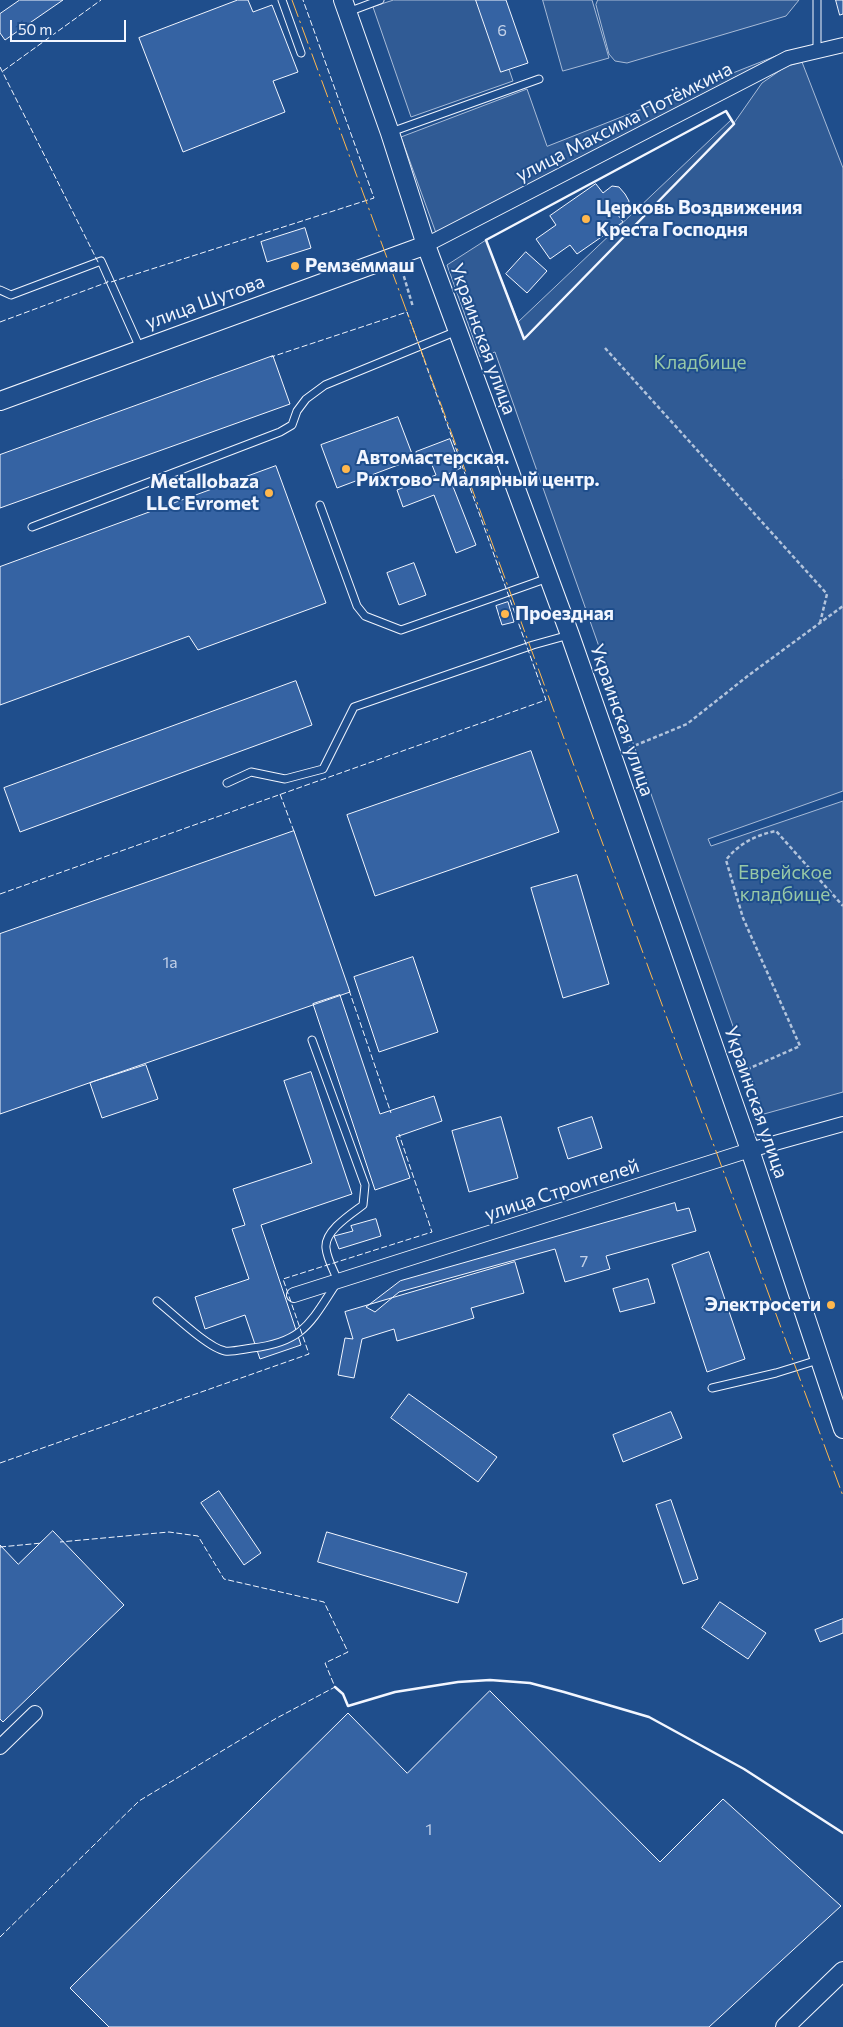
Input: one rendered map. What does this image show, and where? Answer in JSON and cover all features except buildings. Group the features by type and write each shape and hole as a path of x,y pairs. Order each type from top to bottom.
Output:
{"street":[{"name":"Украинская улица","path":"345,6 390,132 426,245 570,635 750,1150 843,1429"},
{"name":"улица Максима Потёмкина","path":"426,245 788,58 843,45"},
{"name":"улица Шутова","path":"0,401 140,348 426,245"},
{"name":"улица Строителей","path":"294,1295 750,1150 843,1124"},
{"path":"0,1747 35,1713"},
{"path":"785,2027 843,1971"}],"lane":[{"path":"282,0 301,53"},
{"path":"345,6 380,0"},
{"path":"817,0 817,51"},
{"path":"390,132 539,79"},
{"path":"0,290 11,294 101,261 140,348"},
{"path":"32,527 280,432 292,425 297,411 306,399 325,385 458,331"},
{"path":"320,505 357,606 365,616 401,630 548,578"},
{"path":"226,783 251,772 285,779 323,769 354,706 533,645 570,635"},
{"path":"157,1301 205,1340 225,1351 265,1346 295,1336 308,1326 338,1281 325,1247 328,1237 336,1228 363,1205 365,1185 312,1040"},
{"path":"712,1388 776,1373 819,1360"}],"path":[{"path":"605,348 827,594 820,623"},
{"path":"629,748 687,724 843,606"},
{"path":"725,1078 800,1046 743,918 726,860 735,849 762,833 776,831 843,906"}],"shaded area":[{"path":"394,0 485,0 513,81 411,117 373,7"},
{"path":"543,0 592,0 609,58 563,71"},
{"path":"598,0 799,0 786,16 627,63 615,61 609,54 596,5"},
{"path":"776,56 436,233 401,137 527,89 547,146"},
{"name":"Кладбище","path":"802,62 843,168 843,791 708,839 711,846 843,801 843,1092 764,1114 495,352 480,357 447,265 486,240 518,322 731,120 734,123 762,83 785,67"}],"fence":[{"path":"3,71 101,0"},
{"path":"111,282 374,198 303,0"},
{"path":"0,67 99,264"},
{"path":"0,322 108,282 107,279"},
{"path":"0,894 546,700 407,312 271,357"},
{"path":"280,794 295,834"},
{"path":"349,990 391,1113"},
{"path":"0,1463 309,1354 283,1279 432,1232 399,1134"},
{"path":"0,1937 139,1801 275,1719 335,1687 325,1663 348,1652 324,1602 224,1579 198,1536 169,1532 60,1542"},
{"path":"0,1547 42,1543"}],"wall":[{"path":"726,111 734,124 524,339 486,240 726,111"},
{"path":"335,1687 343,1694 348,1706 395,1692 458,1682 490,1680 530,1683 564,1692 649,1717 744,1769 843,1833"}],"power":[{"path":"292,0 843,1496"}],"place":[{"name":"Церковь Воздвижения Креста Господня","path":"586,219"},
{"name":"Ремземмаш","path":"295,266"},
{"name":"Автомастерская. Рихтово-Малярный центр.","path":"346,469"},
{"name":"Metallobaza LLC Evromet","path":"269,493"},
{"name":"Проездная","path":"505,614"},
{"name":"Электросети","path":"831,1305"}],"park label":[{"name":"Еврейское кладбище","path":"785,884"}]}
